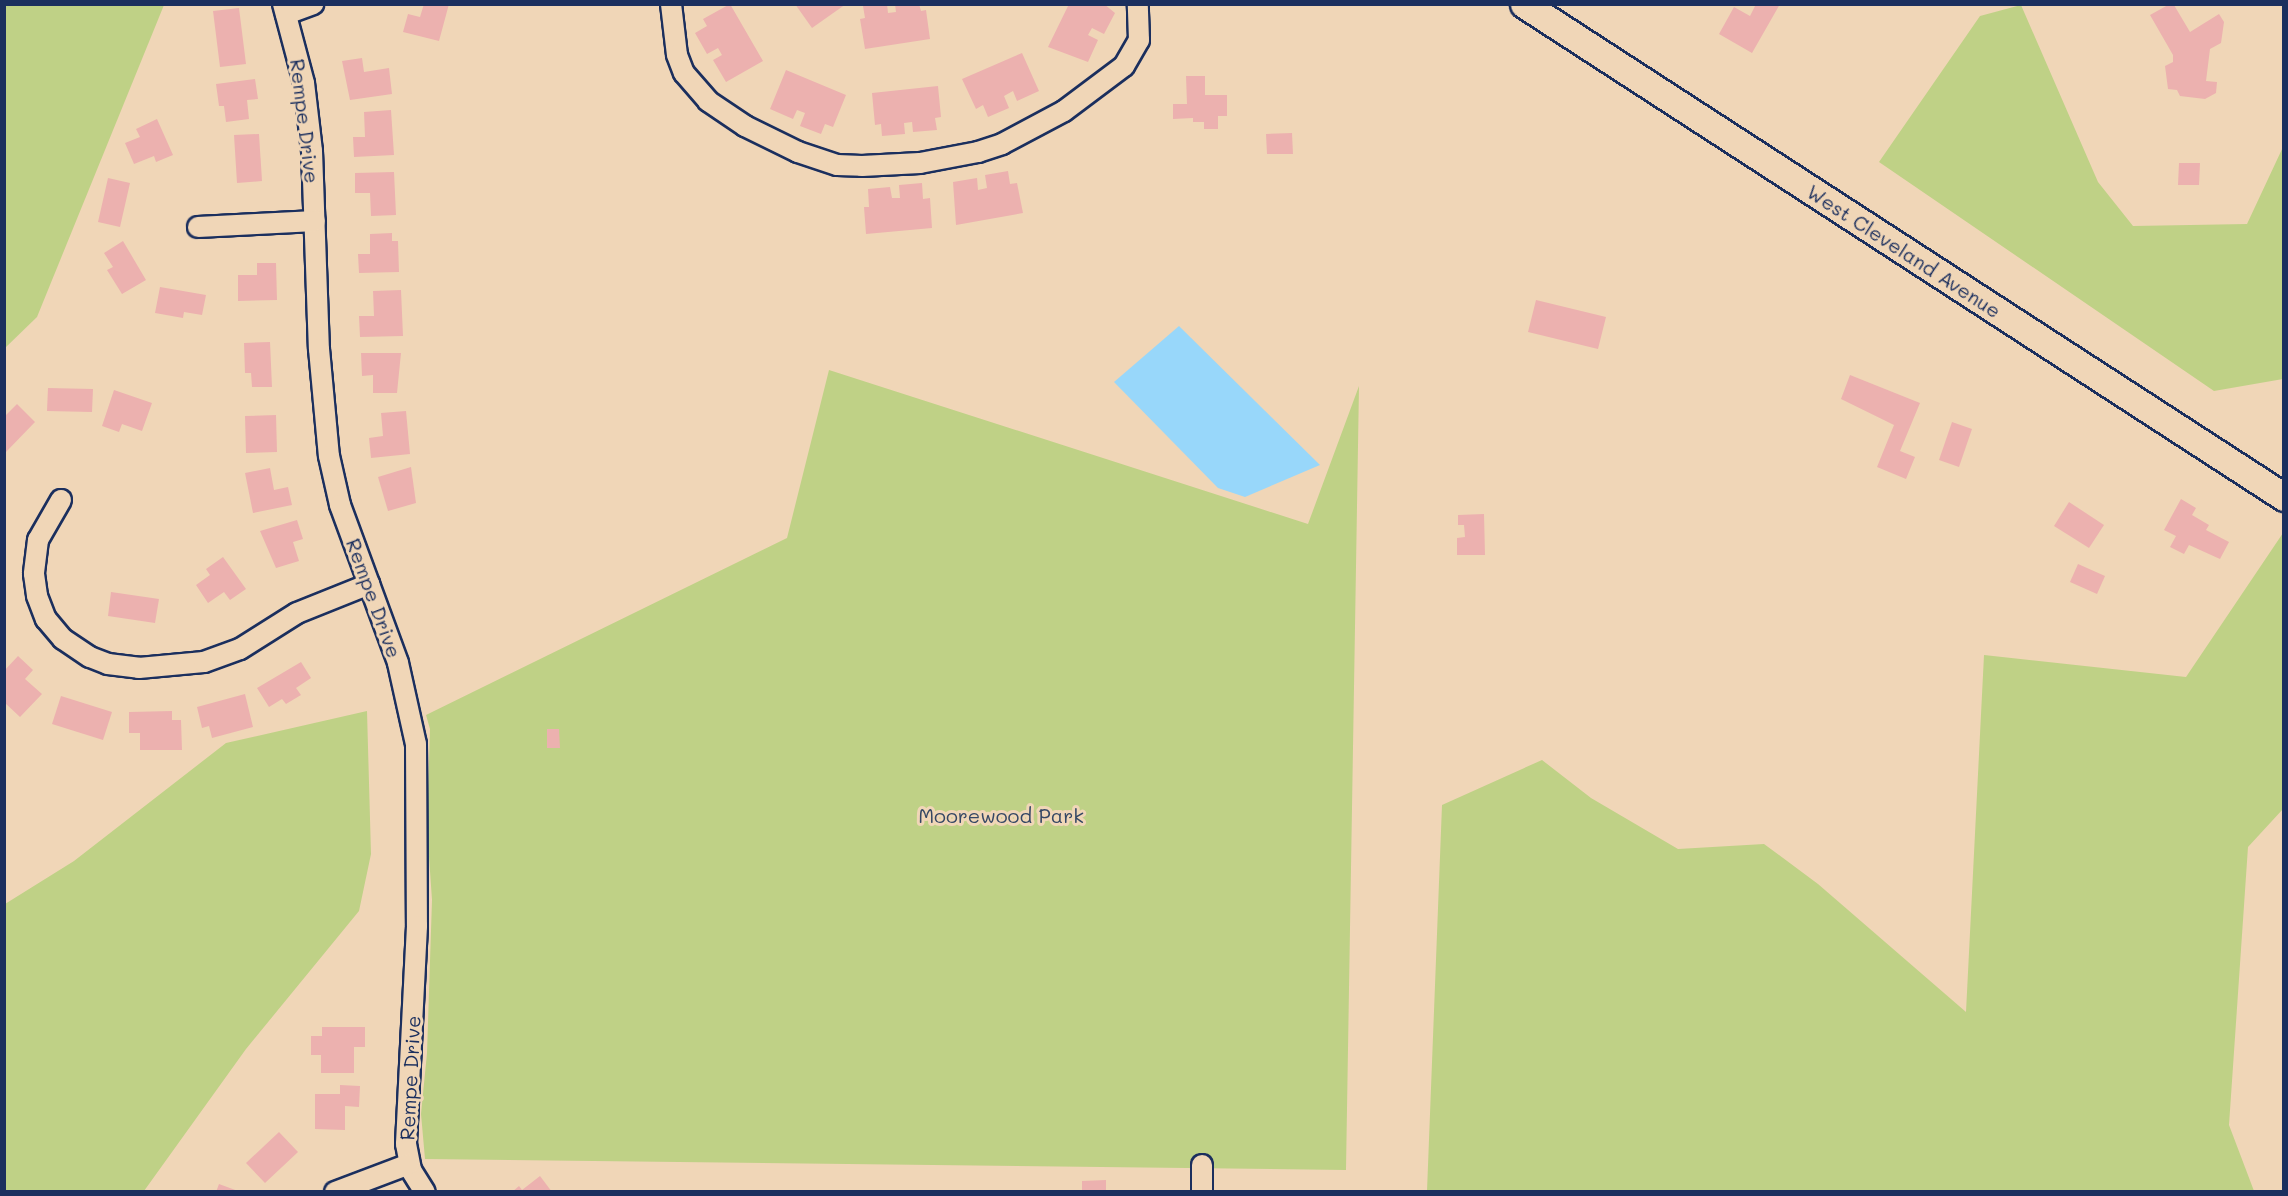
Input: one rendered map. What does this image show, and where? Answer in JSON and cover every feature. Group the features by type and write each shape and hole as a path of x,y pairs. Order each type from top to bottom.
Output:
{"main road":[{"name":"West Cleveland Avenue","path":"1524,4 2283,497"}],"street":[{"path":"285,9 313,4"},
{"path":"671,4 676,56 690,82 708,101 745,126 798,152 837,165 862,166 920,163 978,152 1002,144 1064,111 1124,66 1139,40 1138,4"},
{"name":"Rempe Drive","path":"285,9 304,83 315,221 324,426 340,505 398,663 416,744 419,779 417,926 406,1110 409,1164 425,1191"},
{"path":"198,227 315,221"},
{"path":"61,500 38,540 34,574 37,596 45,619 58,634 90,657 108,664 149,668 204,662 240,649 297,613 369,584"},
{"path":"335,1191 409,1164"},
{"path":"1202,1165 1202,1191"}],"green space":[{"path":"5,4 164,5 37,317 5,348"},
{"path":"2021,5 2098,182 2133,226 2247,224 2283,147 2283,379 2214,391 1879,162 1980,16"},
{"name":"Moorewood Park","path":"829,370 1308,524 1359,386 1346,1170 425,1159 421,1114 427,1053 432,900 427,828 430,729 426,715 787,538"},
{"path":"2283,533 2283,809 2248,847 2229,1125 2254,1191 1427,1191 1442,805 1542,760 1591,798 1678,849 1764,844 1818,884 1966,1012 1984,655 2186,677"},
{"path":"367,711 371,854 359,911 246,1049 144,1191 5,1191 5,904 74,861 226,743"}],"water":[{"path":"1179,326 1320,465 1245,497 1218,488 1114,382"}],"building":[{"path":"424,4 449,4 439,41 403,32 408,14 420,17"},
{"path":"730,4 763,61 726,82 713,60 722,55 718,48 707,54 695,33 707,26 703,19"},
{"path":"795,4 846,4 812,28"},
{"path":"887,4 888,13 896,12 895,4 919,4 921,11 926,10 930,39 865,49 860,19 865,18 863,6"},
{"path":"1069,4 1104,4 1115,13 1104,34 1092,28 1088,35 1098,40 1088,62 1048,47"},
{"path":"1756,4 1780,4 1752,53 1719,34 1734,7 1750,16"},
{"path":"2168,5 2174,5 2190,32 2219,14 2224,22 2221,43 2210,49 2206,81 2217,82 2216,93 2205,99 2180,96 2177,90 2168,89 2165,66 2173,62 2173,55 2150,15"},
{"path":"239,8 246,64 220,67 213,11"},
{"path":"1022,53 1039,91 1017,101 1013,91 1004,96 1009,108 988,117 983,105 976,109 962,79"},
{"path":"362,58 364,72 389,68 392,94 350,100 342,61"},
{"path":"786,70 846,95 833,127 825,124 821,134 800,126 805,113 797,110 793,119 770,109"},
{"path":"1186,76 1205,76 1205,95 1227,95 1227,116 1218,116 1218,129 1204,129 1204,122 1193,122 1193,118 1173,119 1173,104 1187,104"},
{"path":"255,79 258,99 247,100 249,119 226,122 224,106 219,106 216,84"},
{"path":"938,86 941,117 935,118 937,130 913,132 912,122 904,123 905,134 882,136 881,124 875,125 872,93"},
{"path":"391,110 394,155 354,157 353,137 365,137 364,112"},
{"path":"157,119 173,155 156,162 154,156 134,164 125,143 140,137 136,129"},
{"path":"1292,133 1293,154 1267,154 1266,134"},
{"path":"259,134 262,181 237,183 234,135"},
{"path":"2179,163 2200,163 2199,185 2178,185"},
{"path":"1008,171 1010,184 1017,183 1023,213 956,225 953,182 977,178 978,190 987,188 985,175"},
{"path":"394,172 396,215 371,216 370,193 355,193 355,173"},
{"path":"108,178 130,183 120,227 98,222"},
{"path":"922,183 923,199 930,198 932,228 866,234 864,207 869,207 868,189 890,187 892,198 900,198 899,185"},
{"path":"392,233 392,241 398,241 399,272 359,273 358,254 370,254 370,234"},
{"path":"123,241 146,280 122,294 107,270 113,267 104,253"},
{"path":"257,263 276,263 277,300 238,301 238,275 257,275"},
{"path":"160,287 206,295 202,315 184,312 183,318 155,313"},
{"path":"401,290 403,336 360,337 359,316 374,316 373,291"},
{"path":"1536,300 1606,317 1598,349 1528,332"},
{"path":"270,342 272,387 252,387 251,373 245,373 244,343"},
{"path":"361,353 401,353 397,393 373,393 373,375 362,376"},
{"path":"1850,375 1920,403 1900,451 1915,457 1906,479 1877,467 1894,425 1841,399"},
{"path":"48,388 93,389 92,412 47,411"},
{"path":"114,390 152,403 142,431 122,424 119,432 102,426"},
{"path":"17,404 35,422 4,454 4,417"},
{"path":"406,411 410,454 371,458 369,438 383,436 381,413"},
{"path":"276,415 277,452 246,453 245,416"},
{"path":"1952,422 1972,429 1959,467 1939,460"},
{"path":"411,467 416,503 388,511 378,477"},
{"path":"270,468 274,490 288,487 292,505 253,513 245,473"},
{"path":"2181,499 2196,508 2192,515 2209,525 2206,530 2229,542 2220,559 2189,545 2184,554 2170,547 2176,536 2164,530"},
{"path":"2069,502 2104,525 2089,548 2054,526"},
{"path":"1484,514 1485,555 1457,555 1457,538 1465,537 1464,525 1458,525 1458,515"},
{"path":"297,520 303,539 293,542 299,561 276,568 260,531"},
{"path":"223,557 246,589 230,600 224,592 208,603 196,585 210,575 206,569"},
{"path":"2078,564 2105,576 2097,594 2070,582"},
{"path":"111,592 159,599 155,623 108,616"},
{"path":"18,656 33,670 25,679 42,694 20,717 4,702 4,671"},
{"path":"301,662 311,678 296,688 301,695 286,704 282,699 269,707 257,688"},
{"path":"245,694 253,727 212,738 209,726 202,728 197,707"},
{"path":"61,696 112,712 103,740 52,724"},
{"path":"172,711 172,720 181,720 182,750 140,750 140,733 129,733 129,712"},
{"path":"547,729 559,729 560,748 547,748"},
{"path":"322,1027 365,1027 365,1047 354,1047 354,1073 321,1073 321,1055 311,1055 311,1036 322,1036"},
{"path":"340,1085 360,1086 359,1107 345,1106 345,1130 315,1129 315,1094 340,1094"},
{"path":"279,1132 298,1152 265,1183 246,1163"},
{"path":"540,1176 552,1192 512,1192 519,1186 522,1190"},
{"path":"1106,1180 1106,1192 1082,1192 1082,1181"},
{"path":"219,1184 238,1191 238,1192 216,1192"}]}
